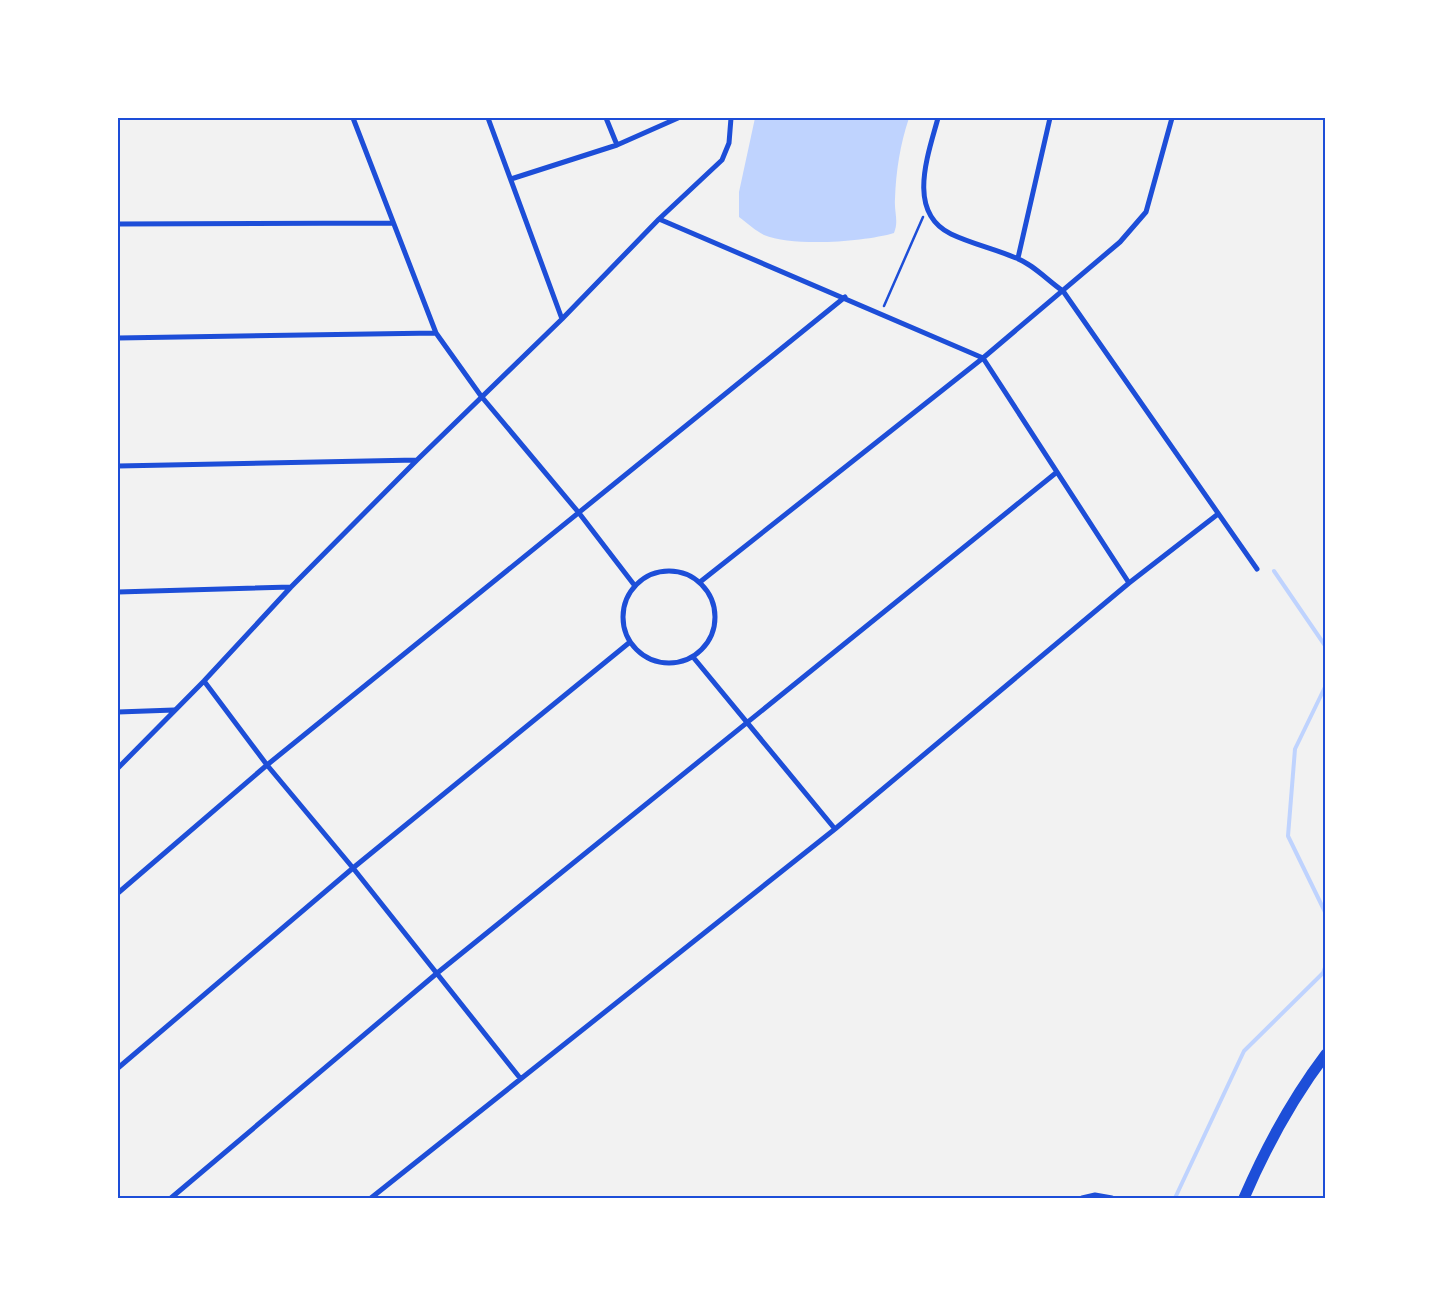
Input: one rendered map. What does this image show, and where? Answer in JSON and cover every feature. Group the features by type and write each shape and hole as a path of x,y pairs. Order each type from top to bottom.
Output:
{"highway":[{"path":"1244,1198 1262,1158 1295,1097 1326,1054"}],"street":[{"path":"353,118 436,333 482,396 579,513 635,586"},
{"path":"488,118 562,319"},
{"path":"606,118 617,145"},
{"path":"511,179 617,145 678,118"},
{"path":"118,768 204,681 291,587 416,460 562,319 659,219 722,160 729,142 731,118"},
{"path":"938,118 930,148 924,183 926,209 936,225 952,234 1018,258 1063,291 1257,569"},
{"path":"1018,258 1050,118"},
{"path":"700,582 982,358 1120,242 1146,212 1172,118"},
{"path":"659,219 845,297 982,358 1129,583"},
{"path":"118,224 393,223"},
{"path":"118,893 267,765 845,297"},
{"path":"118,338 436,333"},
{"path":"118,466 416,460"},
{"path":"171,1198 436,974 749,724 1057,472"},
{"path":"371,1198 835,829 1129,583 1218,514"},
{"path":"672,571 686,574 700,582 711,596 716,612 714,630 706,645 693,657 676,663 658,662 642,655 630,642 624,628 623,613 626,598 635,586 652,574 672,571"},
{"path":"118,592 291,587"},
{"path":"118,1068 353,868 630,642"},
{"path":"693,657 835,829"},
{"path":"204,681 267,765 353,868 520,1078"},
{"path":"118,712 175,710"},
{"path":"1082,1198 1095,1195 1112,1198"}],"path":[{"path":"880,314 926,209"}],"water":[{"path":"755,118 909,118 897,168 896,224 894,233 847,241 792,241 764,235 739,217 739,192"}],"waterway":[{"path":"1274,571 1326,647"},
{"path":"1326,685 1295,749 1288,836 1326,914"},
{"path":"1175,1198 1244,1051 1323,973 1326,965"}]}
